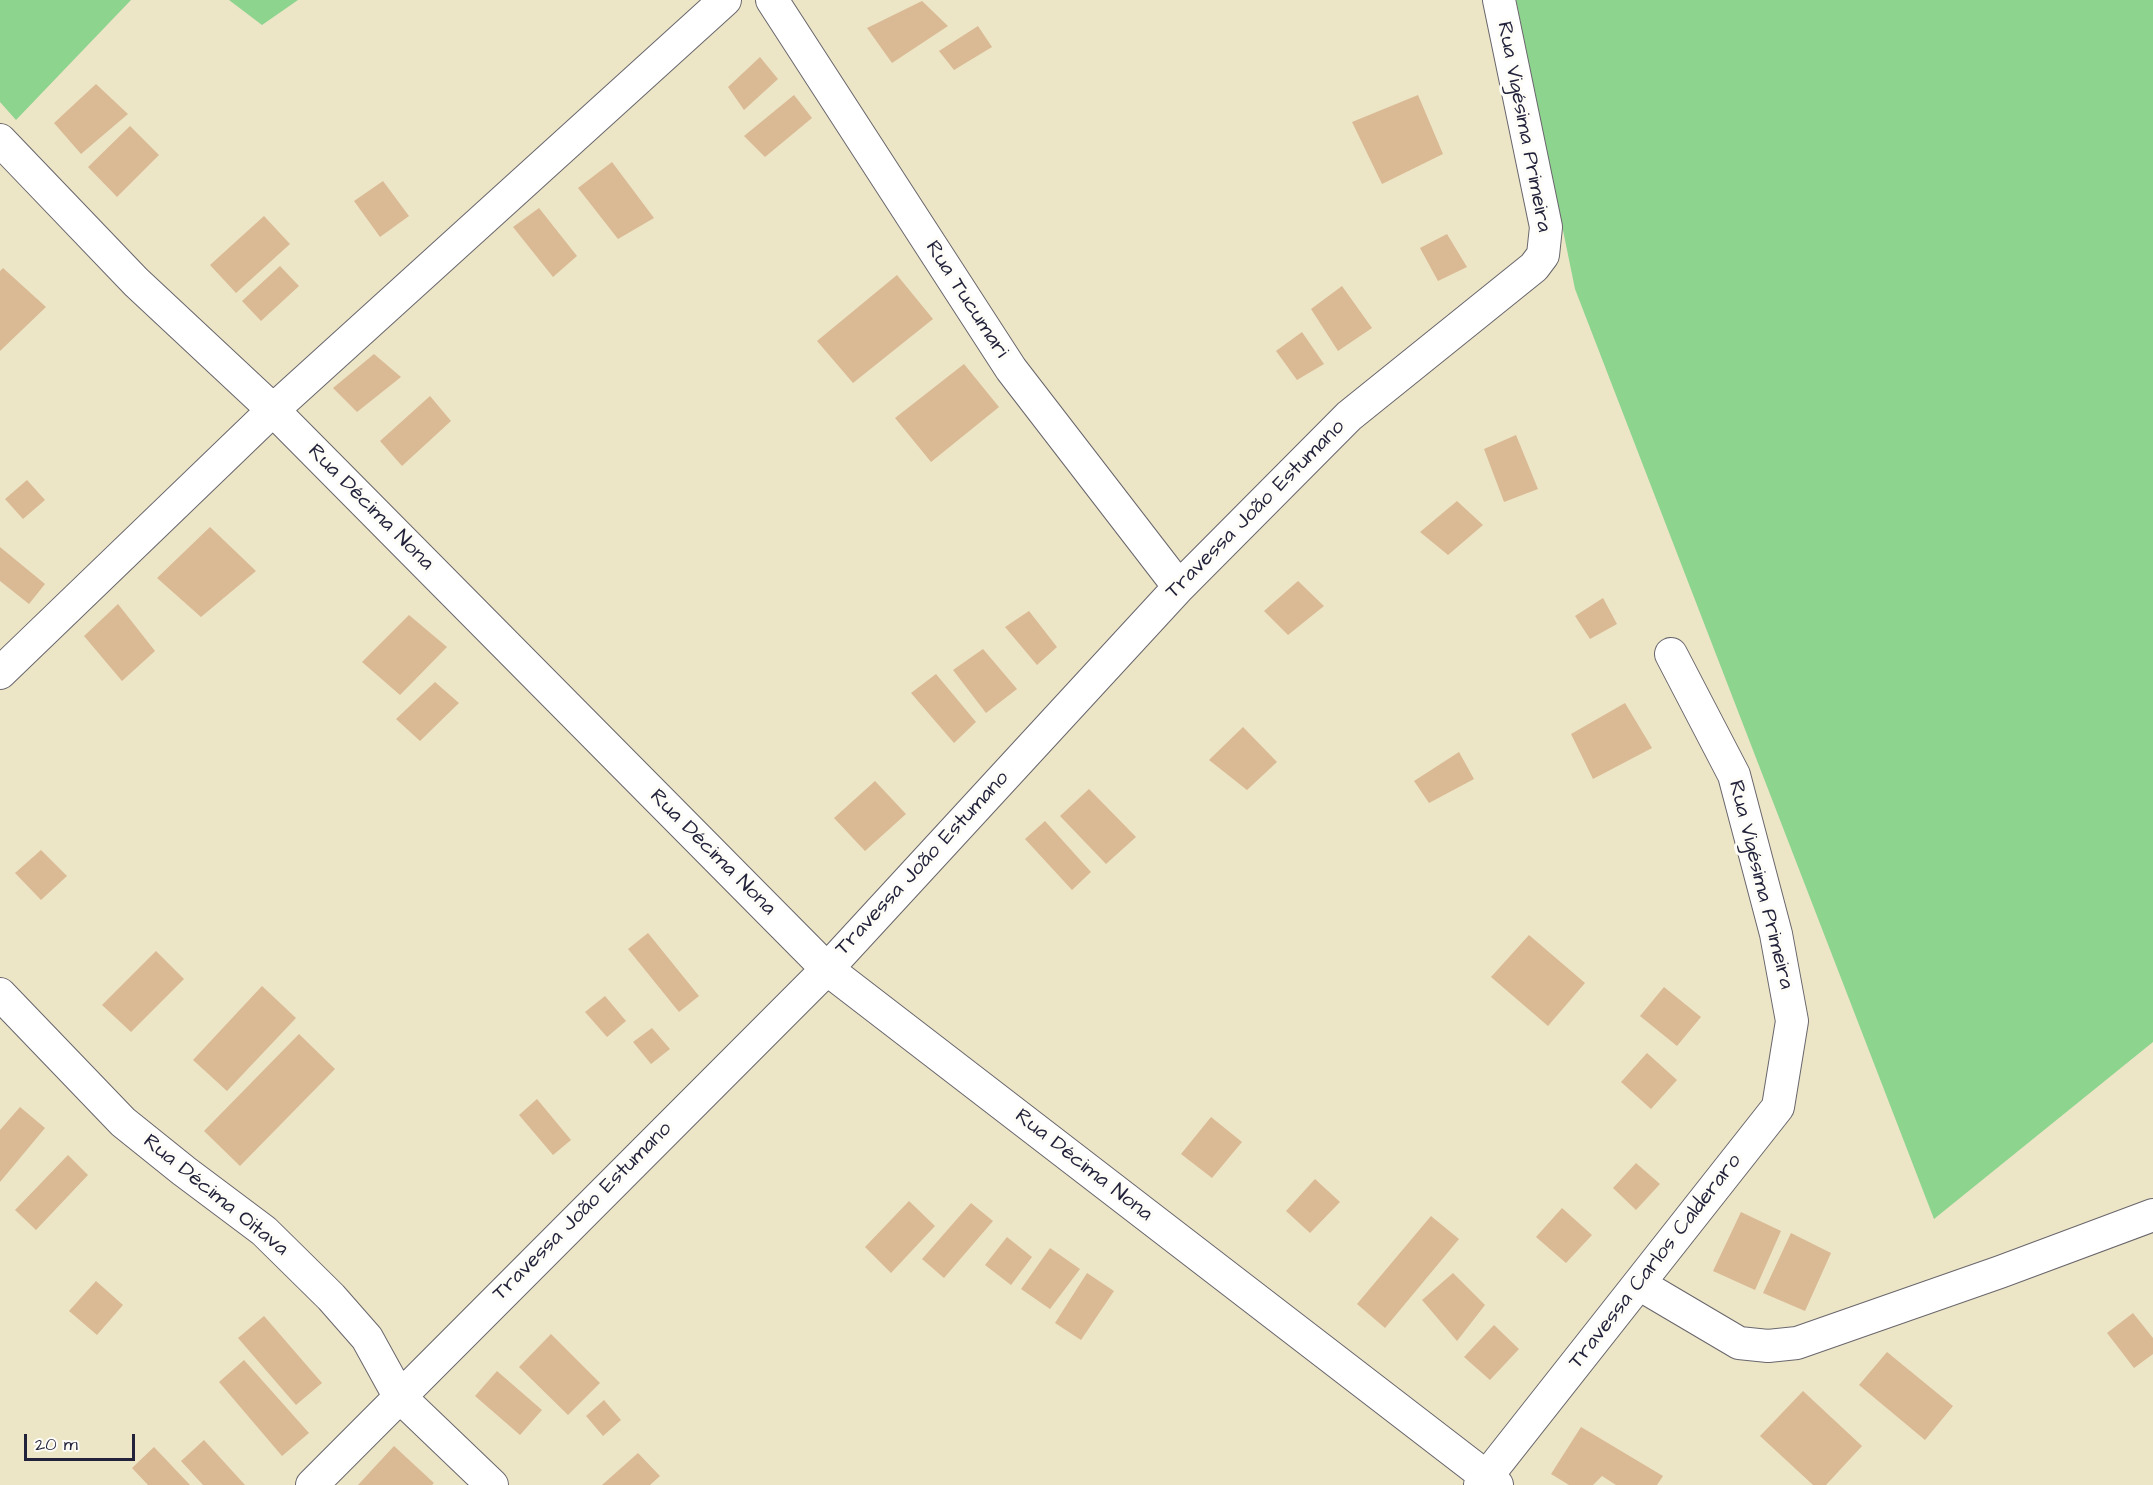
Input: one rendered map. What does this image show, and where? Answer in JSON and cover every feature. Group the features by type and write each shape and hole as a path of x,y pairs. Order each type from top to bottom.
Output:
{"street":[{"path":"0,673 273,410 725,0"},
{"name":"Rua Tucumari","path":"772,0 1011,369 1179,587"},
{"name":"Rua Vigésima Primeira","path":"1499,0 1542,202 1546,227 1543,255"},
{"name":"Rua Décima Nona","path":"0,140 136,282 273,410 826,969 1488,1483"},
{"name":"Travessa João Estumano","path":"312,1485 826,969 1179,587 1349,416 1534,267 1543,255"},
{"name":"Rua Vigésima Primeira","path":"1671,654 1734,775 1776,934 1792,1022"},
{"name":"Rua Décima Oitava","path":"0,994 123,1122 264,1232 331,1297 368,1338 399,1396 492,1485"},
{"name":"Travessa Carlos Calderaro","path":"1488,1483 1639,1284 1778,1107 1792,1022"},
{"path":"1639,1284 1739,1343 1768,1346 1797,1343 2000,1272 2153,1215"}],"green space":[{"path":"0,0 131,0 16,120 0,102"},
{"path":"229,0 298,0 262,25"},
{"path":"1516,0 2153,0 2153,1042 1934,1219 1575,289"}],"building":[{"path":"922,1 948,26 892,63 867,28"},
{"path":"978,26 992,47 954,70 939,51"},
{"path":"760,57 778,79 744,110 728,87"},
{"path":"96,84 128,114 81,154 54,123"},
{"path":"794,95 812,118 765,157 744,136"},
{"path":"1418,95 1443,154 1382,184 1352,122"},
{"path":"130,126 159,155 117,197 88,167"},
{"path":"612,162 654,218 618,239 578,188"},
{"path":"383,181 409,216 380,237 354,201"},
{"path":"539,208 577,256 553,277 513,227"},
{"path":"264,216 290,244 236,293 210,265"},
{"path":"1447,234 1467,267 1438,281 1420,248"},
{"path":"280,266 299,286 261,321 242,301"},
{"path":"3,268 46,307 0,351 0,271"},
{"path":"897,275 933,319 853,383 817,341"},
{"path":"1342,286 1372,328 1338,351 1311,309"},
{"path":"1302,332 1324,364 1297,380 1276,351"},
{"path":"374,354 401,377 357,412 333,388"},
{"path":"964,364 999,407 931,462 895,418"},
{"path":"430,396 451,421 402,466 380,441"},
{"path":"1516,435 1538,489 1504,502 1484,449"},
{"path":"27,480 45,500 23,519 5,499"},
{"path":"1457,501 1483,525 1448,555 1420,532"},
{"path":"210,527 256,571 201,617 157,578"},
{"path":"0,547 45,584 29,604 0,581"},
{"path":"1298,581 1324,606 1288,635 1264,611"},
{"path":"1603,598 1617,624 1590,639 1575,616"},
{"path":"118,604 155,651 122,681 84,636"},
{"path":"1029,611 1057,647 1037,665 1005,627"},
{"path":"409,615 447,647 400,695 362,662"},
{"path":"983,649 1017,689 986,713 953,670"},
{"path":"936,674 976,722 954,743 911,693"},
{"path":"435,682 459,703 420,741 396,719"},
{"path":"1625,703 1652,748 1593,779 1571,734"},
{"path":"1243,727 1277,762 1247,790 1209,760"},
{"path":"1459,752 1474,779 1429,803 1414,781"},
{"path":"875,781 906,814 865,851 834,818"},
{"path":"1089,789 1136,837 1106,864 1060,816"},
{"path":"1045,821 1091,872 1072,890 1025,839"},
{"path":"41,850 67,876 41,900 15,873"},
{"path":"648,933 699,996 679,1012 628,949"},
{"path":"1529,935 1585,983 1548,1026 1491,977"},
{"path":"156,951 184,979 131,1032 102,1005"},
{"path":"262,986 296,1018 227,1091 193,1060"},
{"path":"1664,987 1701,1017 1677,1046 1640,1016"},
{"path":"605,996 626,1021 607,1037 585,1012"},
{"path":"652,1028 670,1049 651,1064 633,1042"},
{"path":"299,1034 335,1069 240,1166 204,1131"},
{"path":"1647,1053 1677,1080 1651,1109 1621,1082"},
{"path":"537,1099 571,1140 553,1155 519,1115"},
{"path":"20,1107 45,1128 0,1182 0,1130"},
{"path":"1211,1117 1242,1142 1212,1178 1181,1154"},
{"path":"68,1155 88,1175 36,1230 15,1210"},
{"path":"1636,1163 1660,1184 1636,1210 1613,1188"},
{"path":"1315,1179 1340,1202 1310,1233 1286,1211"},
{"path":"909,1201 935,1226 891,1273 865,1247"},
{"path":"971,1203 993,1221 944,1278 922,1259"},
{"path":"1562,1208 1592,1235 1566,1263 1536,1237"},
{"path":"1741,1212 1781,1231 1755,1290 1713,1271"},
{"path":"1431,1216 1459,1239 1385,1328 1357,1304"},
{"path":"1791,1233 1831,1253 1805,1311 1763,1293"},
{"path":"1007,1237 1032,1257 1011,1285 985,1265"},
{"path":"1050,1248 1080,1269 1050,1309 1021,1289"},
{"path":"1087,1273 1114,1291 1081,1340 1055,1323"},
{"path":"1453,1273 1485,1305 1457,1341 1422,1300"},
{"path":"96,1281 123,1305 97,1335 69,1311"},
{"path":"2133,1313 2153,1338 2153,1354 2134,1368 2107,1333"},
{"path":"264,1316 322,1383 296,1405 238,1338"},
{"path":"1494,1325 1519,1349 1490,1380 1464,1357"},
{"path":"551,1334 600,1383 568,1415 519,1367"},
{"path":"1887,1352 1953,1406 1925,1440 1859,1385"},
{"path":"244,1360 309,1433 282,1456 219,1382"},
{"path":"497,1371 542,1410 520,1435 475,1396"},
{"path":"1803,1391 1862,1446 1826,1485 1813,1485 1760,1436"},
{"path":"604,1400 621,1420 603,1436 586,1416"},
{"path":"1581,1427 1663,1476 1657,1485 1616,1485 1602,1476 1593,1485 1569,1485 1551,1474"},
{"path":"204,1440 245,1485 203,1485 181,1461"},
{"path":"394,1446 434,1483 432,1485 358,1485"},
{"path":"154,1447 190,1485 148,1485 132,1468"},
{"path":"638,1453 660,1476 650,1485 602,1485"}]}
